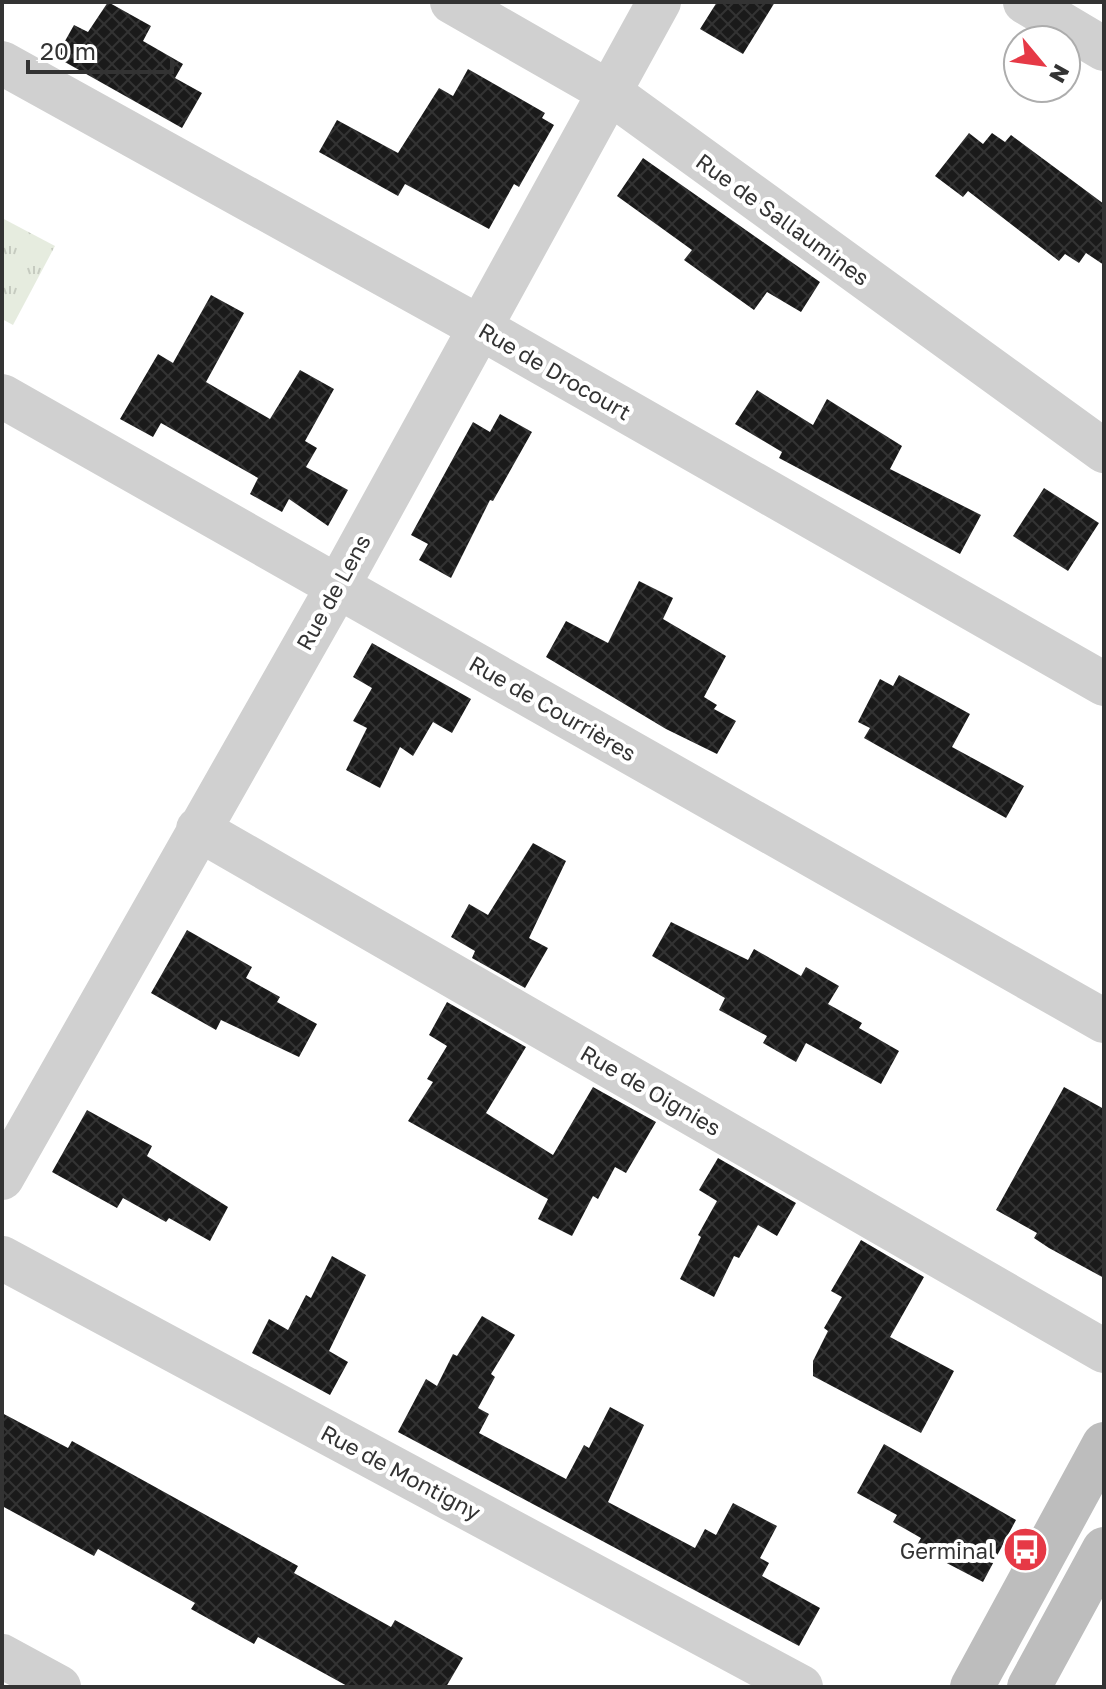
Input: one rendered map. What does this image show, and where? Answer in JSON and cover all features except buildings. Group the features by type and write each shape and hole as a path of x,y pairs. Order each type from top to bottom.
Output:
{"main road":[{"path":"972,1687 1104,1444"},
{"path":"1029,1687 1104,1549"}],"street":[{"name":"Rue de Sallaumines","path":"452,2 609,92 1104,451"},
{"name":"Rue de Lens","path":"2,1178 338,586 659,2"},
{"path":"1025,2 1104,49"},
{"name":"Rue de Drocourt","path":"2,63 479,327 1104,684"},
{"name":"Rue de Courrières","path":"2,396 1104,1021"},
{"name":"Rue de Oignies","path":"198,829 1104,1351"},
{"name":"Rue de Montigny","path":"2,1258 801,1687"},
{"path":"2,1656 59,1687"}],"green space":[{"path":"2,218 55,246 13,325 2,319"}],"place":[{"name":"Germinal","path":"1026,1550"}]}
